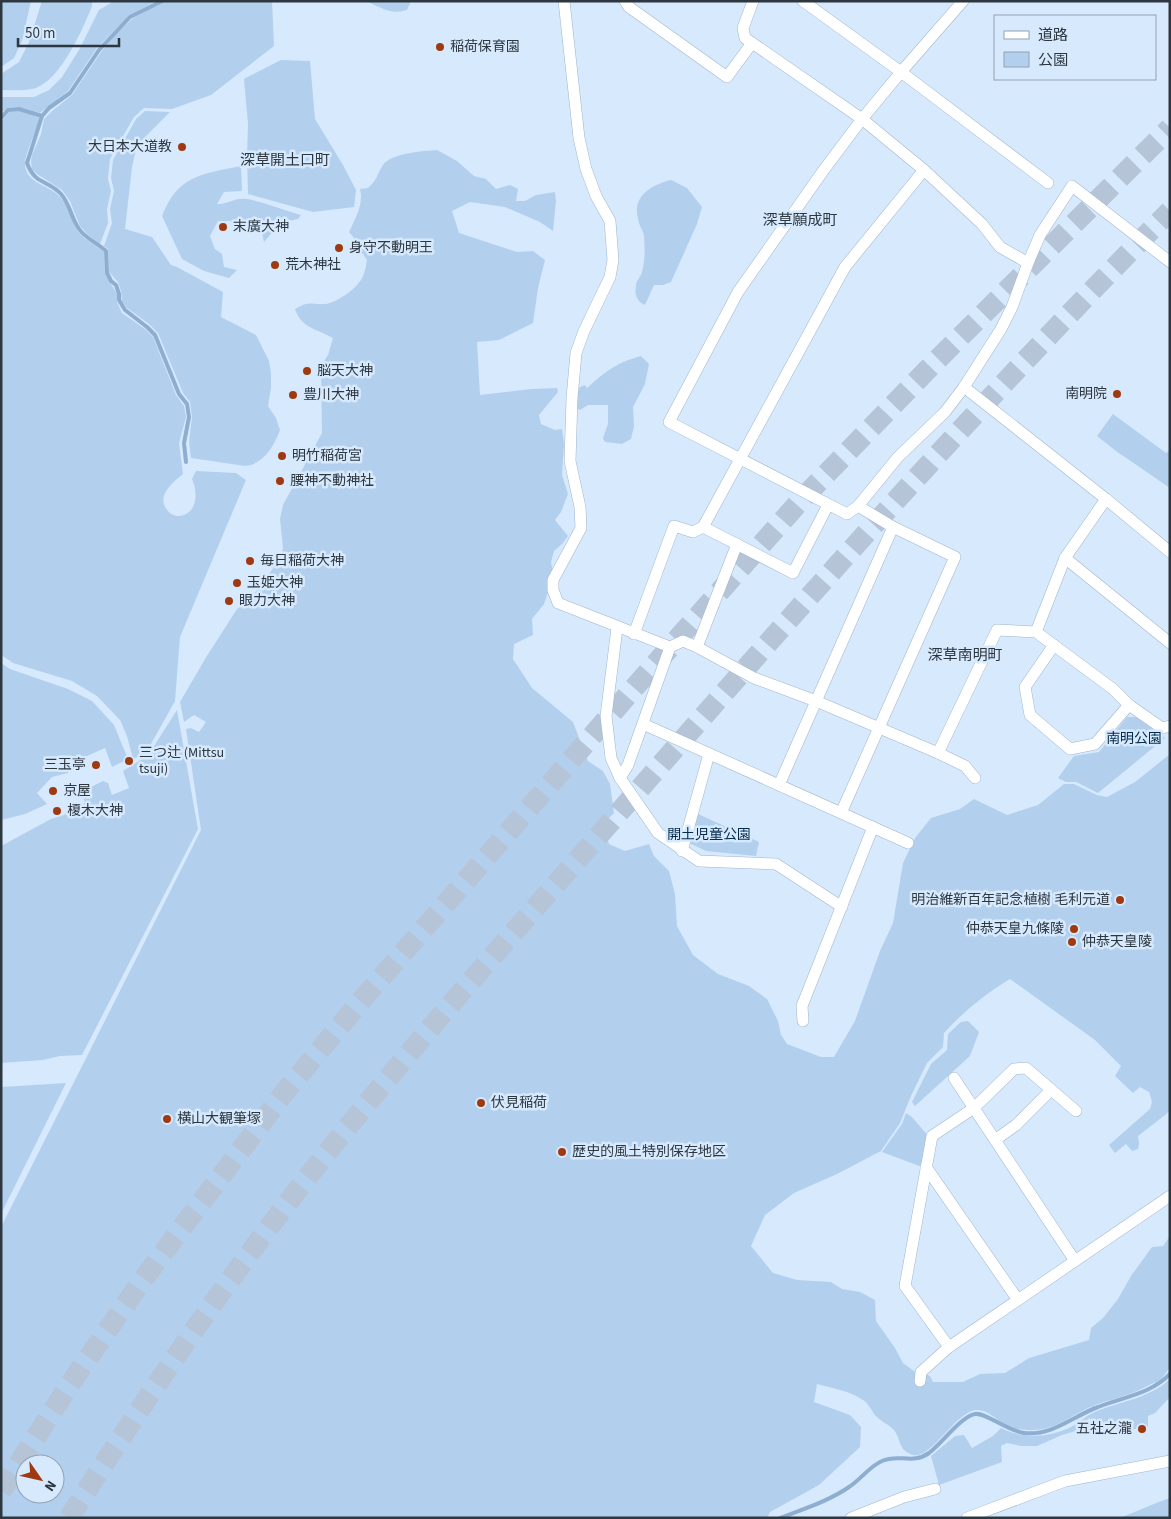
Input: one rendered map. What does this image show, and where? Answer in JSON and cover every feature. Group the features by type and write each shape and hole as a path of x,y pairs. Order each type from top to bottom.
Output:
{"street":[{"path":"564,1 579,138 586,169 596,196 610,221 613,260 610,278 584,331 576,353 570,461 580,507 581,528 553,580 553,590 558,603 617,628 670,647 683,641 697,646 754,678 816,701 938,753 965,766 975,778"},
{"path":"625,1 629,7 727,77 752,43"},
{"path":"753,1 743,28 745,38 862,119 924,170 982,224 1000,247 1028,263"},
{"path":"803,1 1048,183"},
{"path":"963,1 862,119 738,292 669,422 847,514 858,506 898,457 945,412 964,387 1002,329 1040,235 1072,186 1170,262"},
{"path":"634,634 674,526 693,532 703,527 845,266 884,216 924,170"},
{"path":"964,387 1170,552"},
{"path":"1036,632 1065,558 1106,499"},
{"path":"703,527 793,573 828,505"},
{"path":"840,813 955,557 894,527 858,506"},
{"path":"779,785 894,527"},
{"path":"697,646 737,544"},
{"path":"1065,558 1170,643"},
{"path":"617,628 606,716 610,758 620,778 658,833 699,861 776,864 842,907"},
{"path":"938,753 996,630 1036,632 1113,689 1129,705 1162,728 1170,726"},
{"path":"1054,645 1025,687 1030,715 1070,749 1095,744 1129,705"},
{"path":"620,778 628,765 670,647"},
{"path":"643,724 908,843"},
{"path":"682,850 710,754"},
{"path":"803,1021 802,1006 874,828"},
{"path":"949,1347 905,1286 932,1136 974,1108 1014,1069 1026,1068 1076,1111"},
{"path":"954,1078 1075,1261"},
{"path":"995,1140 1016,1125 1051,1090"},
{"path":"926,1167 1018,1300"},
{"path":"920,1381 921,1372 949,1347 1170,1196"},
{"path":"967,1518 1065,1481 1170,1461"},
{"path":"856,1517 904,1497 935,1489"}],"green space":[{"path":"1,1 31,1 22,41 14,58 1,67"},
{"path":"42,1 92,1 92,6 69,54 52,77 42,85 32,89 1,90 1,74 19,62 29,42"},
{"path":"114,1 156,1 129,16 97,48 68,91 40,113 15,107 1,113 1,97 34,97 49,90 62,77 79,50 99,10"},
{"path":"166,1 272,1 274,46 211,95 172,109 144,108 134,117 110,159 108,179 111,191 107,209 108,223 100,244 80,226 70,201 62,190 32,169 32,155 41,134 44,119 72,95 114,36 132,19"},
{"path":"366,1 411,1 407,10 396,12 386,10"},
{"path":"281,60 310,61 315,119 356,190 354,207 313,212 248,194 248,124 244,79"},
{"path":"19,110 40,118 26,155 26,171 29,176 61,198 78,231 84,238 104,252 105,274 117,294 117,302 122,313 153,337 176,395 184,406 186,417 179,443 183,474 166,491 163,501 164,506 170,513 176,516 190,511 196,496 192,479 196,471 236,473 246,480 180,637 175,701 151,744 142,755 133,759 127,736 120,720 97,696 72,681 13,663 1,655 1,122 9,112"},
{"path":"145,111 170,112 137,145 132,167 125,229 152,237 171,265 223,292 221,317 256,335 269,361 271,388 268,406 276,418 280,430 275,442 263,458 252,465 245,466 191,458 189,442 192,417 190,402 183,393 158,333 127,308 122,301 118,282 109,272 108,249 104,246 112,223 110,209 114,191 111,178 113,160 136,119"},
{"path":"437,150 457,161 474,176 486,179 496,189 510,185 518,189 516,201 525,201 536,195 555,192 553,231 540,222 505,207 470,202 452,211 459,233 517,252 533,251 545,260 538,288 533,323 499,340 477,342 480,395 557,388 558,392 539,415 541,424 555,430 562,429 564,444 562,475 568,494 561,512 555,520 568,536 554,551 551,562 553,572 548,592 544,604 532,619 533,635 514,644 513,659 532,688 573,722 588,761 603,771 610,784 614,813 603,824 609,844 625,851 649,844 654,856 669,871 675,894 677,926 693,955 718,974 749,986 767,999 778,1021 781,1035 787,1044 821,1057 834,1057 855,1021 880,951 893,923 903,863 915,838 931,818 960,809 974,799 1007,815 1038,805 1064,784 1074,784 1097,795 1107,797 1135,782 1170,754 1170,1110 1138,1136 1138,1149 1132,1151 1126,1144 1115,1153 1109,1145 1150,1109 1152,1102 1149,1092 1140,1087 1133,1093 1115,1076 1121,1066 1095,1040 1010,979 975,1004 944,1033 943,1047 927,1063 900,1123 881,1151 837,1174 794,1193 765,1215 751,1246 773,1273 797,1280 831,1282 842,1289 860,1292 875,1300 876,1321 903,1363 922,1377 925,1374 930,1376 933,1382 963,1382 980,1374 1005,1373 1029,1358 1089,1340 1091,1328 1103,1318 1118,1299 1131,1276 1152,1247 1163,1246 1170,1236 1170,1367 1160,1380 1132,1393 1098,1404 1051,1427 1041,1429 1011,1428 986,1412 976,1410 960,1419 920,1455 913,1455 904,1450 893,1429 877,1417 863,1400 847,1392 817,1384 814,1402 850,1415 861,1427 860,1447 819,1485 770,1512 767,1518 1,1518 1,1227 201,830 186,729 191,728 199,732 206,722 194,715 184,722 180,702 237,609 252,597 279,560 283,548 280,519 283,505 322,433 321,366 328,355 333,338 305,324 295,309 307,304 330,303 341,298 361,280 367,260 363,254 351,249 354,238 349,232 360,206 360,189 368,188 371,185 387,161 408,153"},
{"path":"241,166 242,191 224,192 217,204 247,199 301,215 298,219 280,223 264,242 261,229 229,221 218,221 210,236 215,249 222,254 224,267 237,270 229,278 204,271 182,259 162,216 168,202 184,184 214,171"},
{"path":"671,180 687,188 702,207 697,224 671,282 663,285 654,285 645,305 638,300 635,292 643,268 644,255 644,235 638,219 638,204 650,188"},
{"path":"641,356 649,364 645,384 633,407 634,426 631,439 622,444 605,442 603,438 608,424 608,405 588,405 580,410 577,408 576,396 580,387 585,385 587,388 612,368"},
{"path":"1113,414 1166,453 1170,450 1170,488 1097,436"},
{"path":"1,663 10,669 68,689 92,701 114,725 128,759 112,767 105,748 76,761 68,773 52,777 37,793 47,804 25,814 1,820"},
{"path":"177,710 198,829 82,1055 1,1063 1,846 51,819 64,815 72,807 85,803 81,792 103,781 108,783 112,795 129,788 123,771 144,758"},
{"name":"南明公園","path":"1127,717 1136,717 1165,738 1098,793 1076,782 1066,782 1058,778 1074,756 1099,752"},
{"name":"開土児童公園","path":"696,813 759,842 756,856 706,851 687,842"},
{"path":"968,1021 979,1032 970,1056 915,1106 912,1102 931,1064 947,1050 948,1034 961,1022"},
{"path":"66,1083 1,1214 1,1087"},
{"path":"906,1113 912,1117 929,1137 922,1167 882,1152 902,1124"},
{"path":"1170,1379 1170,1397 1155,1413 1148,1416 1148,1427 1136,1429 1096,1428 1090,1418 1085,1421 1086,1428 1062,1435 1037,1446 1021,1446 1007,1443 1001,1446 1002,1462 939,1485 931,1456 955,1436 964,1435 972,1448 993,1436 1001,1428 1009,1432 1036,1436 1063,1431 1090,1414 1154,1391"},
{"path":"1170,1498 1170,1518 1119,1518 1157,1503"}],"waterway":[{"path":"162,1 130,17 99,50 70,93 49,108 42,116 27,163 38,179 61,194 76,225 82,232 106,251 107,273 111,281 116,285 119,300 125,310 155,335 179,394 187,404 189,417 184,443 186,462"},
{"path":"1,118 8,110 19,109 42,116"},
{"path":"780,1518 841,1492 882,1461 894,1458 917,1458 929,1453 958,1425 975,1414 991,1419 1018,1432 1034,1433 1044,1431 1098,1407 1145,1391 1170,1374"}],"tunnel":[{"path":"1,1491 70,1384 141,1282 284,1093 360,1002 801,500 932,365 1170,128"},
{"path":"69,1518 200,1321 235,1273 306,1179 413,1048 828,576 1031,355 1170,211"}],"place":[{"name":"稲荷保育園","path":"440,47"},
{"name":"大日本大道教","path":"182,147"},
{"name":"末廣大神","path":"223,227"},
{"name":"身守不動明王","path":"339,248"},
{"name":"荒木神社","path":"275,265"},
{"name":"脳天大神","path":"307,371"},
{"name":"南明院","path":"1117,394"},
{"name":"豊川大神","path":"293,395"},
{"name":"明竹稲荷宮","path":"282,456"},
{"name":"腰神不動神社","path":"280,481"},
{"name":"毎日稲荷大神","path":"250,561"},
{"name":"玉姫大神","path":"237,583"},
{"name":"眼力大神","path":"229,601"},
{"name":"三つ辻 (Mittsu tsuji)","path":"129,761"},
{"name":"三玉亭","path":"96,765"},
{"name":"京屋","path":"53,791"},
{"name":"榎木大神","path":"57,811"},
{"name":"明治維新百年記念植樹 毛利元道","path":"1120,900"},
{"name":"仲恭天皇九條陵","path":"1074,929"},
{"name":"仲恭天皇陵","path":"1072,942"},
{"name":"伏見稲荷","path":"481,1103"},
{"name":"横山大観筆塚","path":"167,1119"},
{"name":"歴史的風土特別保存地区","path":"562,1152"},
{"name":"五社之瀧","path":"1142,1429"}],"district":[{"name":"深草開土口町","path":"285,160"},
{"name":"深草願成町","path":"800,220"},
{"name":"深草南明町","path":"965,655"}]}
